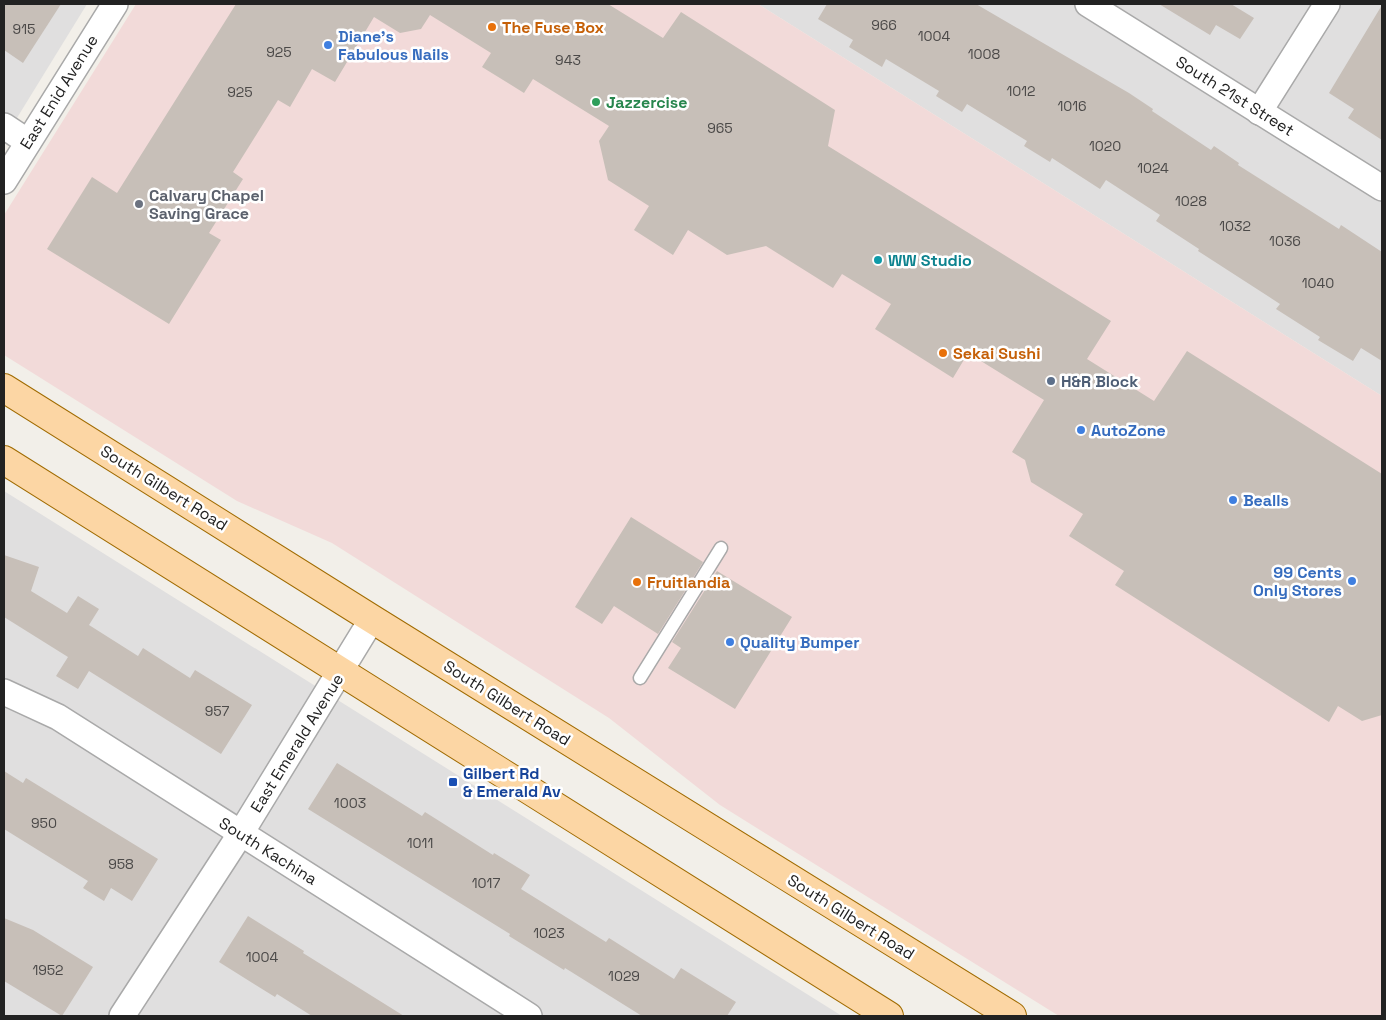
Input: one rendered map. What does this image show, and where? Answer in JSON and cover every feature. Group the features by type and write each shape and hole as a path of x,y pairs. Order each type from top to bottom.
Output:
{"main road":[{"name":"South Gilbert Road","path":"4,388 1012,1016"},
{"path":"4,460 889,1016"}],"street":[{"name":"East Enid Avenue","path":"4,181 115,4"},
{"name":"South 21st Street","path":"1088,4 1382,188"},
{"path":"1259,112 1327,4"},
{"path":"4,126 28,142"},
{"name":"East Emerald Avenue","path":"122,1016 241,833 372,619"},
{"name":"South Kachina","path":"4,692 58,717 529,1016"}],"lane":[{"path":"640,678 721,548"}],"shaded area":[{"path":"4,4 87,4 4,139"},
{"path":"136,4 758,4 1382,396 1382,1016 1059,1016 720,805 609,718 332,543 237,501 4,355 4,215"},
{"path":"758,4 1382,4 1382,396"},
{"path":"4,491 842,1016 4,1016"}],"building":[{"path":"4,4 61,4 23,63 4,50"},
{"path":"236,4 608,4 663,38 681,12 835,110 828,146 1111,321 1087,359 1154,401 1187,351 1382,474 1382,715 1362,721 1338,706 1329,722 1115,585 1124,571 1069,536 1083,514 1031,482 1025,460 1012,452 1044,400 968,353 953,378 875,329 891,304 842,274 833,288 766,246 727,255 688,230 673,255 634,230 649,206 608,180 599,141 609,126 533,79 524,93 482,67 491,53 430,15 421,29 400,33 374,17 335,82 312,69 290,107 278,100 233,172 243,179 209,233 221,240 169,324 47,249 92,177 117,193"},
{"path":"827,4 976,4 1129,93 1153,109 1152,111 1211,150 1214,146 1239,163 1238,165 1339,229 1341,225 1382,252 1382,361 1361,348 1353,361 1318,340 1320,337 1276,309 1280,304 1198,251 1199,249 1156,221 1160,215 1106,180 1100,189 1052,158 1050,162 1024,146 1027,141 967,104 962,112 936,96 939,91 886,59 882,67 849,47 853,40 818,19"},
{"path":"1159,4 1231,4 1254,18 1240,39 1216,25 1210,35"},
{"path":"1382,5 1382,140 1348,118 1354,109 1329,93"},
{"name":"Fruitlandia","path":"631,517 703,562 658,634 614,606 602,624 575,607"},
{"path":"4,555 39,567 31,591 67,613 78,596 99,609 89,625 138,656 143,648 190,678 195,670 252,705 221,754 89,671 78,689 56,676 68,657 4,617"},
{"name":"Quality Bumper","path":"717,571 792,617 735,709 668,668 681,648 672,642"},
{"path":"337,763 422,816 425,812 493,855 494,853 530,875 521,889 606,942 609,938 674,979 681,968 736,1002 727,1016 642,1016 565,968 564,970 509,936 510,934 308,809"},
{"path":"4,771 23,783 26,778 158,859 132,901 111,888 104,901 83,888 88,881 4,829"},
{"path":"248,916 404,1016 312,1016 277,994 275,997 219,962"},
{"path":"4,918 33,930 93,967 62,1016 4,981"}],"place":[{"name":"The Fuse Box","path":"492,27"},
{"name":"Diane's Fabulous Nails","path":"328,45"},
{"name":"Jazzercise","path":"596,102"},
{"name":"Calvary Chapel Saving Grace","path":"139,204"},
{"name":"WW Studio","path":"878,260"},
{"name":"Sekai Sushi","path":"943,353"},
{"name":"H&R Block","path":"1051,381"},
{"name":"AutoZone","path":"1081,430"},
{"name":"Bealls","path":"1233,500"},
{"name":"99 Cents Only Stores","path":"1352,581"},
{"name":"Fruitlandia","path":"637,582"},
{"name":"Quality Bumper","path":"730,642"},
{"name":"Gilbert Rd & Emerald Av","path":"453,782"}]}
